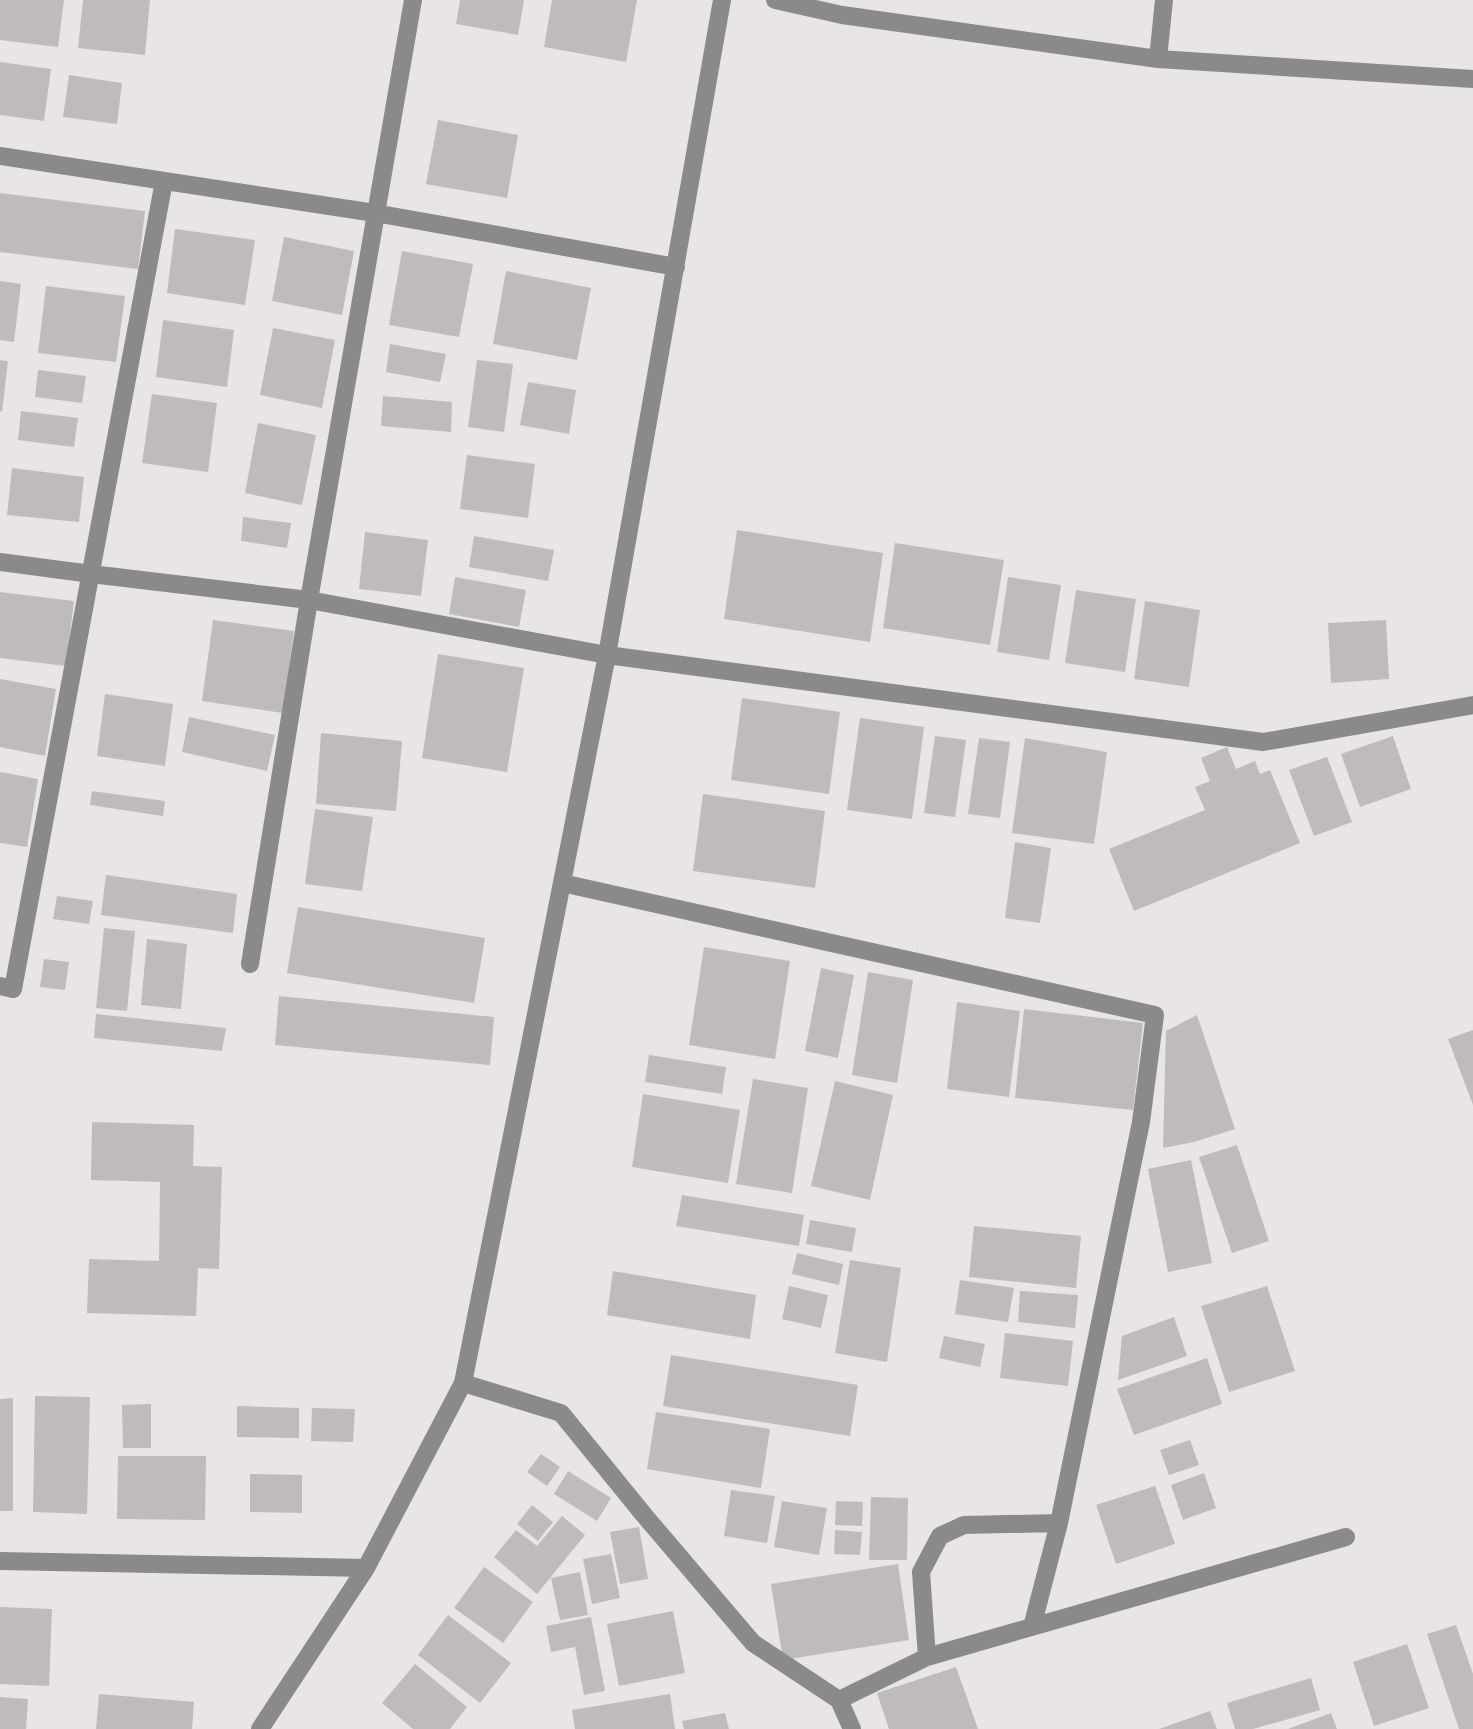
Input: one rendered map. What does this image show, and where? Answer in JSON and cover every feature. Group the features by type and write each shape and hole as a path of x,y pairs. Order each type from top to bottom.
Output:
{"street":[{"path":"250,964 309,600 413,0"},
{"path":"260,1729 366,1569 463,1383 607,655 722,0"},
{"path":"775,0 842,15 1158,59 1473,79"},
{"path":"1158,59 1164,0"},
{"path":"0,156 375,214 676,267"},
{"path":"0,986 13,989 164,181"},
{"path":"0,562 309,600 607,655 1263,742 1473,705"},
{"path":"562,883 1155,1015 1142,1122 1059,1523 1032,1627"},
{"path":"463,1383 561,1413 753,1643 839,1700 852,1729"},
{"path":"927,1657 921,1572 940,1536 964,1525 1059,1523"},
{"path":"839,1700 927,1657 1346,1537"},
{"path":"0,1561 366,1569"}],"building":[{"path":"0,0 64,0 58,47 0,40"},
{"path":"83,0 150,0 145,55 78,48"},
{"path":"460,0 524,0 518,35 456,24"},
{"path":"552,0 637,0 626,62 544,47"},
{"path":"0,62 51,69 44,121 0,115"},
{"path":"69,75 122,83 117,124 63,117"},
{"path":"438,120 518,135 507,198 426,184"},
{"path":"0,193 145,211 138,269 0,252"},
{"path":"175,229 255,240 245,305 167,293"},
{"path":"284,237 354,251 342,315 272,301"},
{"path":"402,251 473,264 459,337 389,325"},
{"path":"506,271 591,288 577,360 493,344"},
{"path":"0,281 21,284 14,342 0,340"},
{"path":"46,286 125,296 116,362 38,353"},
{"path":"163,320 234,330 227,387 156,377"},
{"path":"273,328 335,340 322,408 260,395"},
{"path":"390,344 446,354 440,382 386,372"},
{"path":"0,360 8,361 2,412 0,411"},
{"path":"477,360 513,364 504,432 468,427"},
{"path":"38,370 86,376 82,403 35,397"},
{"path":"528,382 576,390 569,434 520,425"},
{"path":"152,394 217,403 208,472 142,463"},
{"path":"383,396 452,402 451,432 381,426"},
{"path":"21,411 78,418 74,447 18,440"},
{"path":"258,423 316,435 302,505 245,493"},
{"path":"467,455 535,464 528,518 460,509"},
{"path":"12,468 84,477 79,522 7,515"},
{"path":"243,517 291,523 287,548 241,541"},
{"path":"737,530 883,553 870,642 724,619"},
{"path":"365,532 428,540 421,596 359,589"},
{"path":"474,536 554,550 548,581 469,567"},
{"path":"895,543 1004,560 990,645 883,628"},
{"path":"455,577 526,590 519,627 449,614"},
{"path":"1008,577 1061,585 1049,660 997,652"},
{"path":"1076,590 1136,599 1125,672 1065,663"},
{"path":"0,592 74,601 66,666 0,658"},
{"path":"1145,601 1200,610 1189,687 1134,679"},
{"path":"213,620 294,631 283,713 202,701"},
{"path":"1386,620 1389,679 1331,683 1328,623"},
{"path":"438,654 524,668 507,772 422,758"},
{"path":"0,679 56,689 45,756 0,747"},
{"path":"105,694 173,704 165,766 97,756"},
{"path":"742,698 840,712 829,794 731,780"},
{"path":"189,717 275,735 267,771 182,752"},
{"path":"860,718 924,727 912,819 847,810"},
{"path":"321,733 402,741 396,811 316,804"},
{"path":"935,736 966,740 955,817 924,813"},
{"path":"1393,736 1411,789 1360,807 1341,754"},
{"path":"979,738 1010,742 1000,818 968,814"},
{"path":"1025,738 1107,752 1094,844 1012,833"},
{"path":"1227,747 1236,769 1255,761 1260,774 1270,770 1300,843 1134,911 1109,849 1205,810 1195,787 1210,781 1201,758"},
{"path":"1327,757 1352,822 1314,836 1289,770"},
{"path":"0,772 38,779 27,847 0,843"},
{"path":"92,791 165,801 163,816 90,805"},
{"path":"703,794 825,811 815,888 693,871"},
{"path":"315,809 373,817 362,891 305,884"},
{"path":"1015,842 1051,848 1040,923 1005,918"},
{"path":"106,875 237,894 233,933 101,915"},
{"path":"57,896 93,901 89,924 53,919"},
{"path":"298,907 485,938 474,1003 287,973"},
{"path":"104,928 135,931 127,1011 96,1008"},
{"path":"147,939 187,944 181,1009 141,1005"},
{"path":"704,947 790,961 775,1059 689,1045"},
{"path":"44,959 69,962 65,990 40,987"},
{"path":"821,968 854,975 838,1058 805,1051"},
{"path":"868,972 913,980 897,1083 852,1075"},
{"path":"279,996 494,1017 490,1065 275,1045"},
{"path":"957,1002 1020,1011 1009,1097 947,1089"},
{"path":"1024,1009 1143,1023 1133,1110 1015,1098"},
{"path":"96,1014 226,1028 222,1051 94,1038"},
{"path":"1197,1015 1235,1129 1194,1142 1163,1148 1166,1031"},
{"path":"1473,1030 1473,1105 1448,1039"},
{"path":"649,1055 726,1067 722,1094 645,1082"},
{"path":"753,1079 808,1088 792,1193 736,1184"},
{"path":"835,1081 893,1095 870,1200 811,1186"},
{"path":"643,1094 740,1110 728,1183 632,1167"},
{"path":"92,1122 194,1125 193,1166 222,1167 219,1269 198,1268 196,1316 87,1313 89,1259 159,1261 160,1182 91,1180"},
{"path":"1237,1145 1269,1241 1232,1253 1199,1157"},
{"path":"1191,1160 1212,1263 1168,1272 1148,1169"},
{"path":"682,1195 804,1215 799,1246 676,1226"},
{"path":"810,1220 856,1228 852,1252 806,1244"},
{"path":"974,1226 1081,1236 1076,1288 969,1277"},
{"path":"797,1253 843,1264 839,1285 792,1274"},
{"path":"850,1260 901,1268 887,1362 835,1353"},
{"path":"613,1271 756,1295 750,1339 607,1315"},
{"path":"960,1280 1014,1288 1008,1322 955,1314"},
{"path":"789,1286 828,1295 821,1328 782,1319"},
{"path":"1267,1286 1295,1371 1229,1392 1201,1306"},
{"path":"1020,1291 1078,1295 1075,1328 1018,1322"},
{"path":"1174,1317 1187,1356 1118,1380 1122,1336"},
{"path":"1005,1333 1073,1341 1068,1386 1000,1378"},
{"path":"944,1336 985,1344 980,1367 939,1358"},
{"path":"671,1355 858,1385 850,1436 663,1406"},
{"path":"1207,1358 1222,1404 1134,1435 1117,1389"},
{"path":"35,1396 90,1397 87,1514 33,1512"},
{"path":"13,1398 13,1511 0,1511 0,1399"},
{"path":"151,1404 151,1448 123,1448 122,1405"},
{"path":"237,1406 299,1408 299,1438 237,1437"},
{"path":"312,1408 355,1409 353,1442 311,1441"},
{"path":"656,1412 770,1429 761,1488 647,1469"},
{"path":"1190,1440 1199,1465 1169,1475 1160,1450"},
{"path":"541,1454 560,1467 547,1486 527,1472"},
{"path":"118,1456 206,1456 205,1520 117,1519"},
{"path":"568,1471 611,1498 597,1521 554,1494"},
{"path":"1204,1473 1216,1508 1183,1520 1171,1485"},
{"path":"250,1474 302,1475 302,1513 250,1512"},
{"path":"1155,1486 1175,1544 1116,1564 1096,1505"},
{"path":"731,1490 775,1496 767,1543 724,1536"},
{"path":"871,1497 908,1498 907,1560 869,1560"},
{"path":"782,1501 827,1508 819,1555 774,1547"},
{"path":"836,1501 863,1502 862,1526 835,1525"},
{"path":"532,1505 553,1522 538,1541 517,1524"},
{"path":"562,1516 585,1535 537,1594 494,1557 516,1530 537,1546"},
{"path":"639,1527 648,1579 620,1584 610,1532"},
{"path":"835,1530 862,1532 860,1555 834,1554"},
{"path":"611,1554 620,1598 592,1604 583,1559"},
{"path":"898,1564 909,1640 783,1660 771,1584"},
{"path":"484,1567 533,1602 503,1643 454,1608"},
{"path":"580,1572 588,1615 560,1620 551,1578"},
{"path":"0,1607 52,1609 49,1686 0,1684"},
{"path":"673,1611 685,1673 619,1686 607,1624"},
{"path":"448,1615 511,1663 480,1703 418,1655"},
{"path":"591,1617 605,1691 584,1695 575,1647 551,1652 546,1626"},
{"path":"1456,1625 1473,1674 1473,1729 1459,1729 1427,1634"},
{"path":"1407,1644 1429,1708 1374,1726 1353,1662"},
{"path":"415,1664 467,1707 450,1729 413,1729 382,1703"},
{"path":"956,1667 978,1729 889,1729 877,1693"},
{"path":"1311,1678 1320,1710 1253,1729 1235,1729 1227,1703"},
{"path":"99,1694 194,1702 192,1729 96,1729"},
{"path":"670,1694 675,1729 575,1729 572,1710"},
{"path":"0,1697 28,1699 26,1729 0,1729"},
{"path":"1210,1711 1217,1729 1159,1729"},
{"path":"725,1713 729,1729 684,1729 682,1721"},
{"path":"1331,1713 1337,1729 1288,1729"}]}
